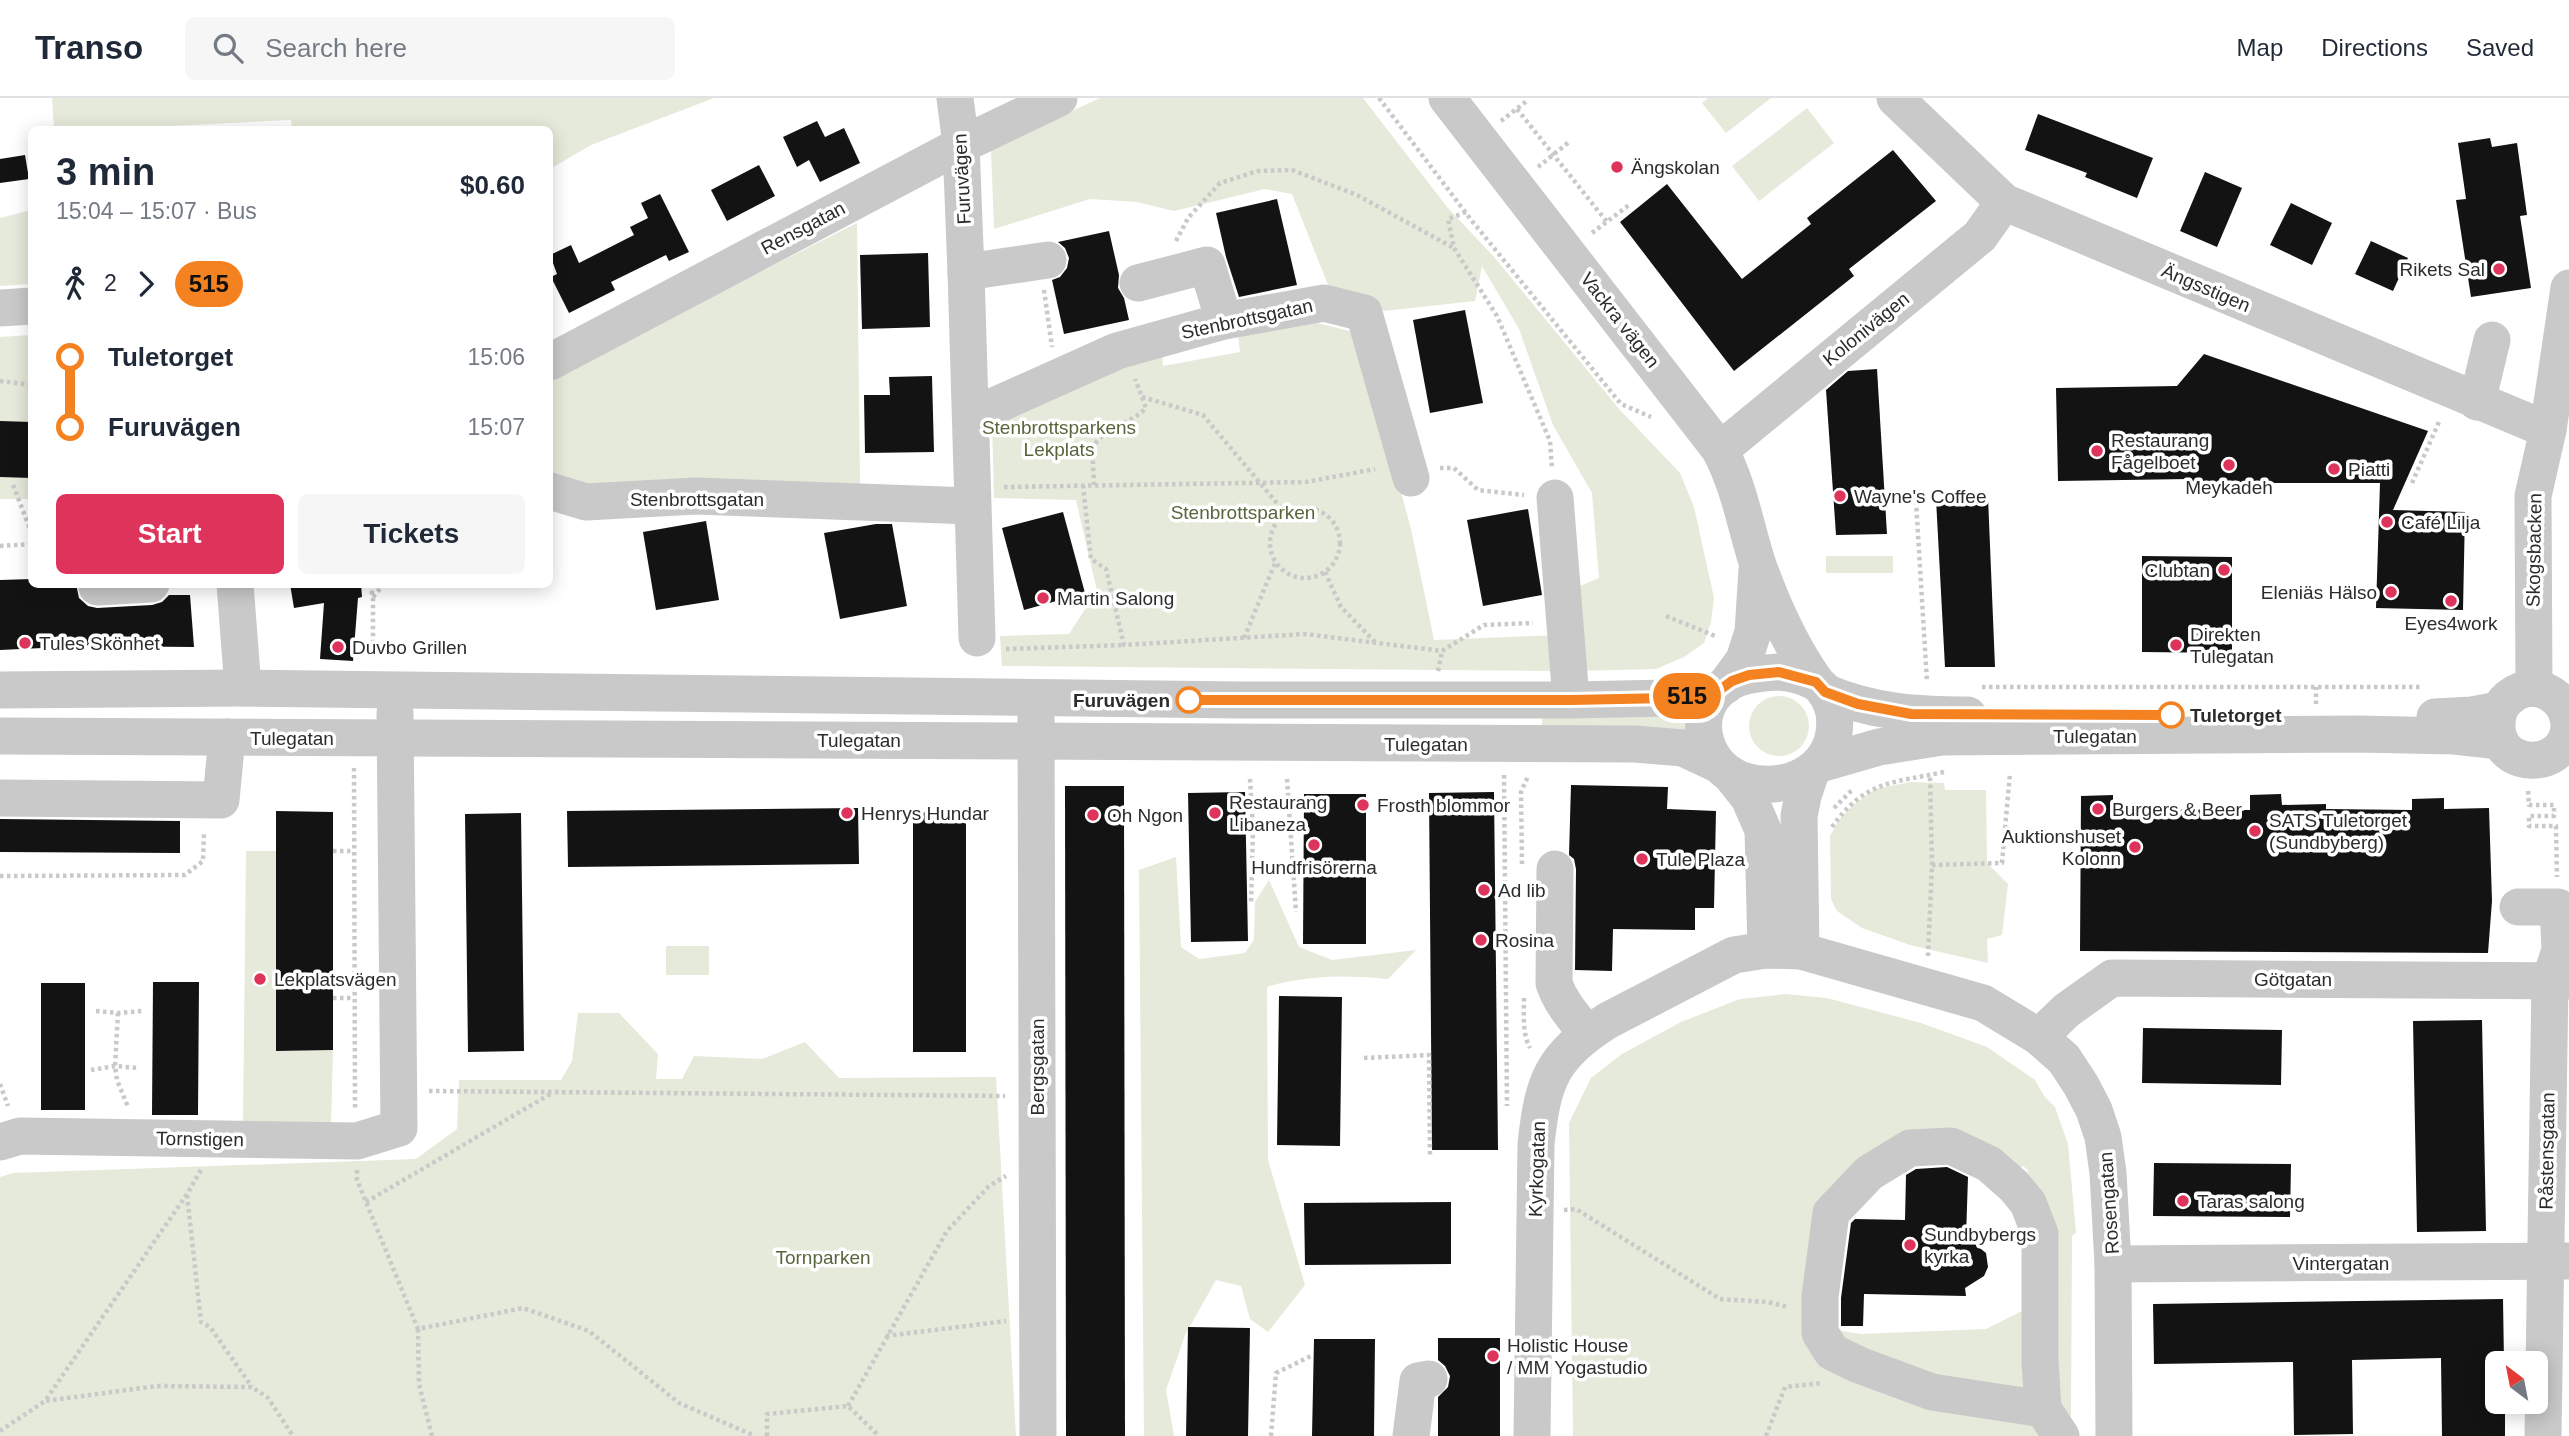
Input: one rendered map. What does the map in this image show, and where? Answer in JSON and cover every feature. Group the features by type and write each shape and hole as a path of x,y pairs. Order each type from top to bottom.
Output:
{"street":[{"name":"Furuvägen","path":"955,98 961,145 967,272 972,496 991,643"},
{"name":"Rensgatan","path":"553,360 961,145 1059,98"},
{"name":"Vackra vägen","path":"1447,98 1720,450 1745,513 1757,562 1794,647 1820,687"},
{"name":"Ängsstigen","path":"1895,98 2004,202 2548,430"},
{"name":"Kolonivägen","path":"1720,450 1980,236 2004,202"},
{"path":"967,272 1048,260"},
{"path":"1138,283 1207,265 1224,321"},
{"name":"Skogsbacken","path":"2563,718 2533,496 2548,430 2569,288"},
{"name":"Stenbrottsgatan","path":"972,415 1123,349 1224,321 1324,303 1364,313 1409,473"},
{"path":"0,307 28,306"},
{"path":"2477,402 2491,340"},
{"name":"Stenbrottsgatan","path":"553,492 586,502 696,496 972,496"},
{"path":"1555,498 1571,700"},
{"name":"Vackra vägen","path":"1721,689 1744,660 1753,632 1757,562"},
{"path":"235,588 243,688"},
{"path":"0,690 243,688 384,677 1036,698 1571,700 1668,698 1721,689 1749,675 1779,672 1820,687 1833,706 1834,738 1829,753 1816,768 1799,816 1783,950"},
{"path":"384,677 395,738 399,1091"},
{"name":"Tulegatan","path":"1820,687 1858,704 1911,714 2279,725 2357,725 2450,717 2500,726"},
{"path":"1721,689 1705,716 1707,747 1749,798 1763,830 1783,950"},
{"path":"2525,689 2563,718 2550,757 2533,761 2516,757 2500,726 2510,696 2525,689"},
{"name":"Bergsgatan","path":"1036,698 1038,1436"},
{"name":"Tulegatan","path":"1816,768 1879,747 1942,737 2279,725"},
{"name":"Tulegatan","path":"0,736 1635,744 1684,748 1723,769"},
{"path":"0,798 221,800 227,737"},
{"path":"1723,769 1745,781 1769,784 1791,780 1816,768"},
{"path":"1555,869 1555,983 1559,997 1587,1034"},
{"path":"2518,907 2558,907"},
{"name":"Råstensgatan","path":"2543,1436 2557,1261 2560,950 2558,907"},
{"name":"Kyrkogatan","path":"1532,1436 1536,1144 1547,1080 1565,1055 1587,1034 1734,955 1783,950"},
{"name":"Rosengatan","path":"1783,950 1983,1003 2039,1037 2064,1059 2094,1110 2103,1137 2109,1173 2113,1264 2114,1436"},
{"name":"Götgatan","path":"2039,1037 2067,1010 2112,978 2559,981"},
{"name":"Tornstigen","path":"0,1142 20,1136 357,1142 399,1128 399,1091"},
{"path":"1951,1146 1989,1164 2014,1186 2028,1203 2040,1234 2040,1361 2052,1422 1932,1392 1832,1352 1820,1333 1820,1297 1831,1213 1869,1173 1910,1148 1951,1146"},
{"name":"Vintergatan","path":"2113,1264 2557,1261"},
{"path":"1410,1436 1418,1381 1429,1380"}],"path":[{"path":"1379,98 1466,212 1621,404 1648,414 1656,422"},
{"path":"1495,125 1528,100"},
{"path":"1517,109 1607,222"},
{"path":"1532,172 1569,142"},
{"path":"1173,273 1170,252 1188,218 1220,183 1258,171 1292,170 1357,195 1454,248"},
{"path":"1586,238 1629,205"},
{"path":"1454,468 1478,490 1555,498 1550,441 1497,316 1454,248 1448,219 1466,212"},
{"path":"1045,297 1048,314"},
{"path":"1094,485 1093,447 1102,435 1138,417 1146,408 1123,349"},
{"path":"0,381 28,384"},
{"path":"1142,397 1203,415 1286,514"},
{"path":"2412,483 2440,422"},
{"path":"972,496 1083,485 1306,482 1364,470 1409,473"},
{"path":"13,485 28,524"},
{"path":"1083,485 1091,559 1106,569 1124,645"},
{"path":"1916,501 1927,687 1916,686"},
{"path":"1297,509 1308,509 1320,512 1330,519 1339,540 1338,552 1325,572 1315,576 1293,576 1283,571 1276,563 1270,542 1272,531 1286,514 1297,509"},
{"path":"0,546 28,544"},
{"path":"1244,638 1276,563"},
{"path":"1325,572 1341,607 1376,643"},
{"path":"371,588 384,677"},
{"path":"373,598 381,588"},
{"path":"1665,616 1715,636"},
{"path":"991,643 1124,645 1305,634 1442,651 1484,625 1565,622"},
{"path":"1437,675 1442,651"},
{"path":"1968,687 2433,687"},
{"path":"2316,687 2316,706"},
{"path":"1503,765 1507,1115"},
{"path":"1832,827 1842,813 1871,789 1944,772"},
{"path":"1932,865 2002,863 2010,773"},
{"path":"1928,958 1932,865 1930,775"},
{"path":"1250,779 1253,830 1251,904"},
{"path":"1287,779 1296,912"},
{"path":"1828,815 1843,798 1861,784"},
{"path":"2528,791 2529,805 2554,805 2554,816 2529,816 2529,826 2556,826 2558,907"},
{"path":"0,876 185,876 203,861 205,800"},
{"path":"333,851 354,851"},
{"path":"333,998 354,998"},
{"path":"96,1011 142,1012"},
{"path":"118,1013 115,1066 117,1080 129,1108 136,1138"},
{"path":"1364,1058 1429,1055 1430,1158"},
{"path":"91,1070 115,1066 139,1068"},
{"path":"399,1091 1037,1097"},
{"path":"366,1202 553,1092"},
{"path":"0,1431 45,1401 187,1194 219,1139"},
{"path":"848,1406 947,1231 989,1186 1037,1158"},
{"path":"187,1194 201,1322 210,1327 252,1387 268,1398 293,1436"},
{"path":"1570,1209 1576,1209 1720,1299 1769,1302 1820,1314"},
{"path":"446,1323 523,1308 589,1331 679,1403 755,1436"},
{"path":"886,1336 1038,1316"},
{"path":"418,1329 419,1384 432,1436"},
{"path":"1271,1436 1276,1373 1313,1355"},
{"path":"1766,1436 1785,1387 1824,1383"},
{"path":"45,1401 157,1387 252,1387"},
{"path":"767,1436 767,1415 848,1406"},
{"path":"848,1406 879,1436"}],"green space":[{"path":"52,98 714,98 591,145 553,167 553,126 292,126 291,120 169,126 54,126"},
{"path":"1100,98 1363,98 1447,207 1495,258 1620,410 1680,473 1694,507 1714,598 1711,622 1704,643 1684,657 1656,669 1575,671 1573,589 1599,578 1592,493 1553,425 1519,329 1482,266 1475,301 1384,311 1330,290 1292,194 1265,189 1174,211 1137,202 1090,199 994,229 991,149"},
{"path":"1708,98 1771,98 1726,133 1702,103"},
{"path":"1807,108 1834,143 1759,201 1732,166"},
{"path":"28,211 28,284 0,286 0,218"},
{"path":"857,223 860,484 553,489 553,376"},
{"name":"Stenbrottsparken","path":"1317,323 1358,333 1411,529 1434,640 1560,635 1563,671 1002,666 1000,636 1069,634 1097,591 1076,500 994,498 992,422 1162,351 1163,366 1240,352 1238,334"},
{"path":"28,335 28,499 0,499 0,337"},
{"path":"1826,556 1893,556 1893,573 1826,573"},
{"path":"1773,696 1785,696 1804,709 1809,726 1807,738 1796,751 1785,756 1773,756 1754,743 1749,732 1749,720 1762,701"},
{"path":"1698,709 1699,740 1542,737 1542,715"},
{"path":"1911,782 1944,783 1945,790 1986,790 1987,863 2008,884 2002,935 1987,939 1988,963 1910,945 1862,928 1837,911 1831,899 1830,836 1839,820 1852,806 1875,789"},
{"name":"Lekplatsvägen","path":"246,851 276,851 277,1051 333,1050 331,1124 243,1123"},
{"path":"1176,857 1181,947 1199,959 1245,953 1254,940 1255,902 1269,880 1299,947 1332,960 1416,950 1388,979 1327,977 1267,987 1268,1160 1305,1285 1268,1332 1250,1319 1241,1286 1216,1280 1185,1335 1166,1390 1174,1436 1144,1436 1139,870"},
{"path":"666,946 709,946 709,975 666,975"},
{"path":"1786,994 1827,998 1921,1023 1987,1047 2035,1080 2044,1096 2055,1107 2068,1144 2076,1233 2072,1236 2071,1415 2053,1436 1573,1436 1569,1123 1591,1078 1622,1054 1681,1022 1740,999","holes":["1959,1135 2013,1174 2023,1166 2027,1169 2038,1207 2024,1310 1986,1329 1861,1334 1830,1329 1826,1203"]},
{"name":"Tornparken","path":"578,1013 619,1013 658,1054 656,1079 682,1079 694,1056 762,1059 805,1042 839,1078 996,1077 1016,1436 0,1436 0,1177 13,1173 416,1159 457,1129 459,1080 561,1080 572,1061"}],"building":[{"path":"2038,114 2153,158 2137,198 2085,177 2087,173 2025,150"},
{"path":"817,121 825,137 844,128 860,163 820,182 809,160 797,167 783,137"},
{"path":"2490,138 2492,147 2517,143 2527,215 2520,216 2531,288 2471,297 2456,200 2466,199 2458,143"},
{"path":"1893,150 1936,201 1849,269 1854,276 1734,371 1620,222 1667,184 1742,279 1811,224 1807,218"},
{"path":"25,155 28,179 0,183 0,159"},
{"path":"759,165 775,196 727,221 711,190"},
{"path":"2205,172 2242,188 2217,247 2180,231"},
{"path":"660,194 689,252 669,261 666,255 611,282 615,290 569,313 553,281 553,276 557,274 553,254 571,245 579,263 634,235 630,227 648,218 641,203"},
{"path":"1277,199 1297,285 1239,297 1216,213"},
{"path":"2291,203 2332,223 2312,265 2270,245"},
{"path":"1109,231 1119,275 1118,288 1124,298 1129,320 1064,334 1052,280 1060,277 1067,268 1069,258 1065,248 1058,242"},
{"path":"2371,241 2408,258 2393,291 2355,274"},
{"path":"928,253 930,327 862,329 860,255"},
{"path":"1465,310 1483,403 1430,413 1413,320"},
{"path":"2204,354 2428,431 2393,510 2465,512 2463,610 2376,608 2380,483 2189,483 2189,479 2058,481 2056,388 2177,386"},
{"path":"1877,369 1887,534 1836,535 1826,390 1848,371"},
{"path":"932,376 934,452 865,453 864,395 890,395 889,377"},
{"path":"0,421 28,422 28,478 0,477"},
{"path":"1988,497 1995,667 1945,667 1936,499"},
{"path":"1528,509 1542,595 1483,606 1467,520"},
{"path":"1063,512 1085,593 1024,610 1002,528"},
{"path":"706,521 719,600 656,610 643,532"},
{"path":"892,524 907,606 840,619 824,533"},
{"path":"2142,556 2232,557 2232,653 2142,652"},
{"path":"28,579 28,588 77,588 79,598 88,606 97,608 152,605 162,602 169,595 190,595 194,647 85,646 0,650 0,580"},
{"path":"291,588 361,588 362,597 358,598 353,661 320,659 324,603 294,608"},
{"name":"Tule Plaza","path":"1571,785 1668,787 1667,809 1716,811 1714,908 1695,908 1695,930 1613,929 1612,971 1575,970 1576,869 1574,859 1569,855"},
{"path":"1065,786 1124,786 1125,1436 1066,1436"},
{"path":"1245,792 1248,941 1191,942 1188,793"},
{"path":"1494,792 1498,1150 1432,1150 1429,793"},
{"path":"1304,794 1366,794 1366,944 1303,944"},
{"path":"2281,794 2282,805 2326,804 2326,809 2412,810 2412,799 2444,798 2444,809 2489,808 2492,901 2488,953 2080,951 2081,796 2113,795 2113,806 2158,805 2158,809 2250,810 2250,795"},
{"path":"858,808 859,864 568,867 567,811"},
{"path":"276,811 333,812 333,1050 276,1051"},
{"path":"913,812 966,812 966,1052 913,1052"},
{"path":"521,813 524,1051 468,1052 465,814"},
{"path":"0,819 180,821 180,853 0,852"},
{"path":"153,982 199,982 198,1115 152,1115"},
{"path":"41,983 85,983 85,1110 41,1110"},
{"path":"1279,996 1342,997 1340,1146 1277,1145"},
{"path":"2482,1020 2486,1231 2417,1232 2413,1021"},
{"path":"2143,1028 2282,1030 2281,1085 2142,1083"},
{"path":"2154,1163 2291,1164 2290,1217 2153,1216"},
{"name":"Sundbybergs kyrka","path":"1947,1167 1968,1177 1966,1237 1986,1253 1988,1267 1984,1276 1965,1288 1966,1296 1864,1294 1863,1326 1841,1326 1841,1298 1851,1223 1855,1219 1905,1220 1906,1175 1916,1169"},
{"path":"1451,1202 1451,1264 1305,1265 1304,1203"},
{"path":"2503,1299 2504,1351 2485,1351 2485,1414 2505,1414 2505,1436 2442,1436 2441,1358 2352,1360 2353,1434 2294,1435 2293,1362 2154,1364 2153,1304"},
{"path":"1188,1327 1250,1328 1248,1436 1186,1436"},
{"path":"1438,1338 1500,1338 1500,1436 1438,1436 1438,1397 1448,1387 1450,1376 1438,1360"},
{"path":"1314,1339 1375,1339 1374,1436 1312,1436"}],"bus line":[{"name":"515","path":"1189,700 1668,698 1717,692 1732,681 1749,675 1779,672 1816,682 1825,692 1838,698 1911,714 2171,715"}],"place":[{"name":"Ängskolan","path":"1617,167"},
{"name":"Rikets Sal","path":"2499,269"},
{"name":"Restaurang Fågelboet","path":"2097,451"},
{"name":"Meykadeh","path":"2229,465"},
{"name":"Piatti","path":"2334,469"},
{"name":"Wayne's Coffee","path":"1840,496"},
{"name":"Café Lilja","path":"2387,522"},
{"name":"Clubtan","path":"2224,570"},
{"name":"Eleniäs Hälso","path":"2391,592"},
{"name":"Martin Salong","path":"1043,598"},
{"name":"Eyes4work","path":"2451,601"},
{"name":"Tules Skönhet","path":"25,643"},
{"name":"Direkten Tulegatan","path":"2176,645"},
{"name":"Duvbo Grillen","path":"338,647"},
{"name":"Furuvägen","path":"1189,700"},
{"name":"Tuletorget","path":"2171,715"},
{"name":"Frosth blommor","path":"1363,805"},
{"name":"Burgers & Beer","path":"2098,809"},
{"name":"Henrys Hundar","path":"847,813"},
{"name":"Restaurang Libaneza","path":"1215,813"},
{"name":"Oh Ngon","path":"1093,815"},
{"name":"SATS Tuletorget (Sundbyberg)","path":"2255,831"},
{"name":"Hundfrisörerna","path":"1314,845"},
{"name":"Auktionshuset Kolonn","path":"2135,847"},
{"name":"Tule Plaza","path":"1642,859"},
{"name":"Ad lib","path":"1484,890"},
{"name":"Rosina","path":"1481,940"},
{"name":"Lekplatsvägen","path":"260,979"},
{"name":"Taras salong","path":"2183,1201"},
{"name":"Sundbybergs kyrka","path":"1910,1245"},
{"name":"Holistic House / MM Yogastudio","path":"1493,1356"}],"park label":[{"name":"Stenbrottsparkens Lekplats","path":"1059,438"}]}
